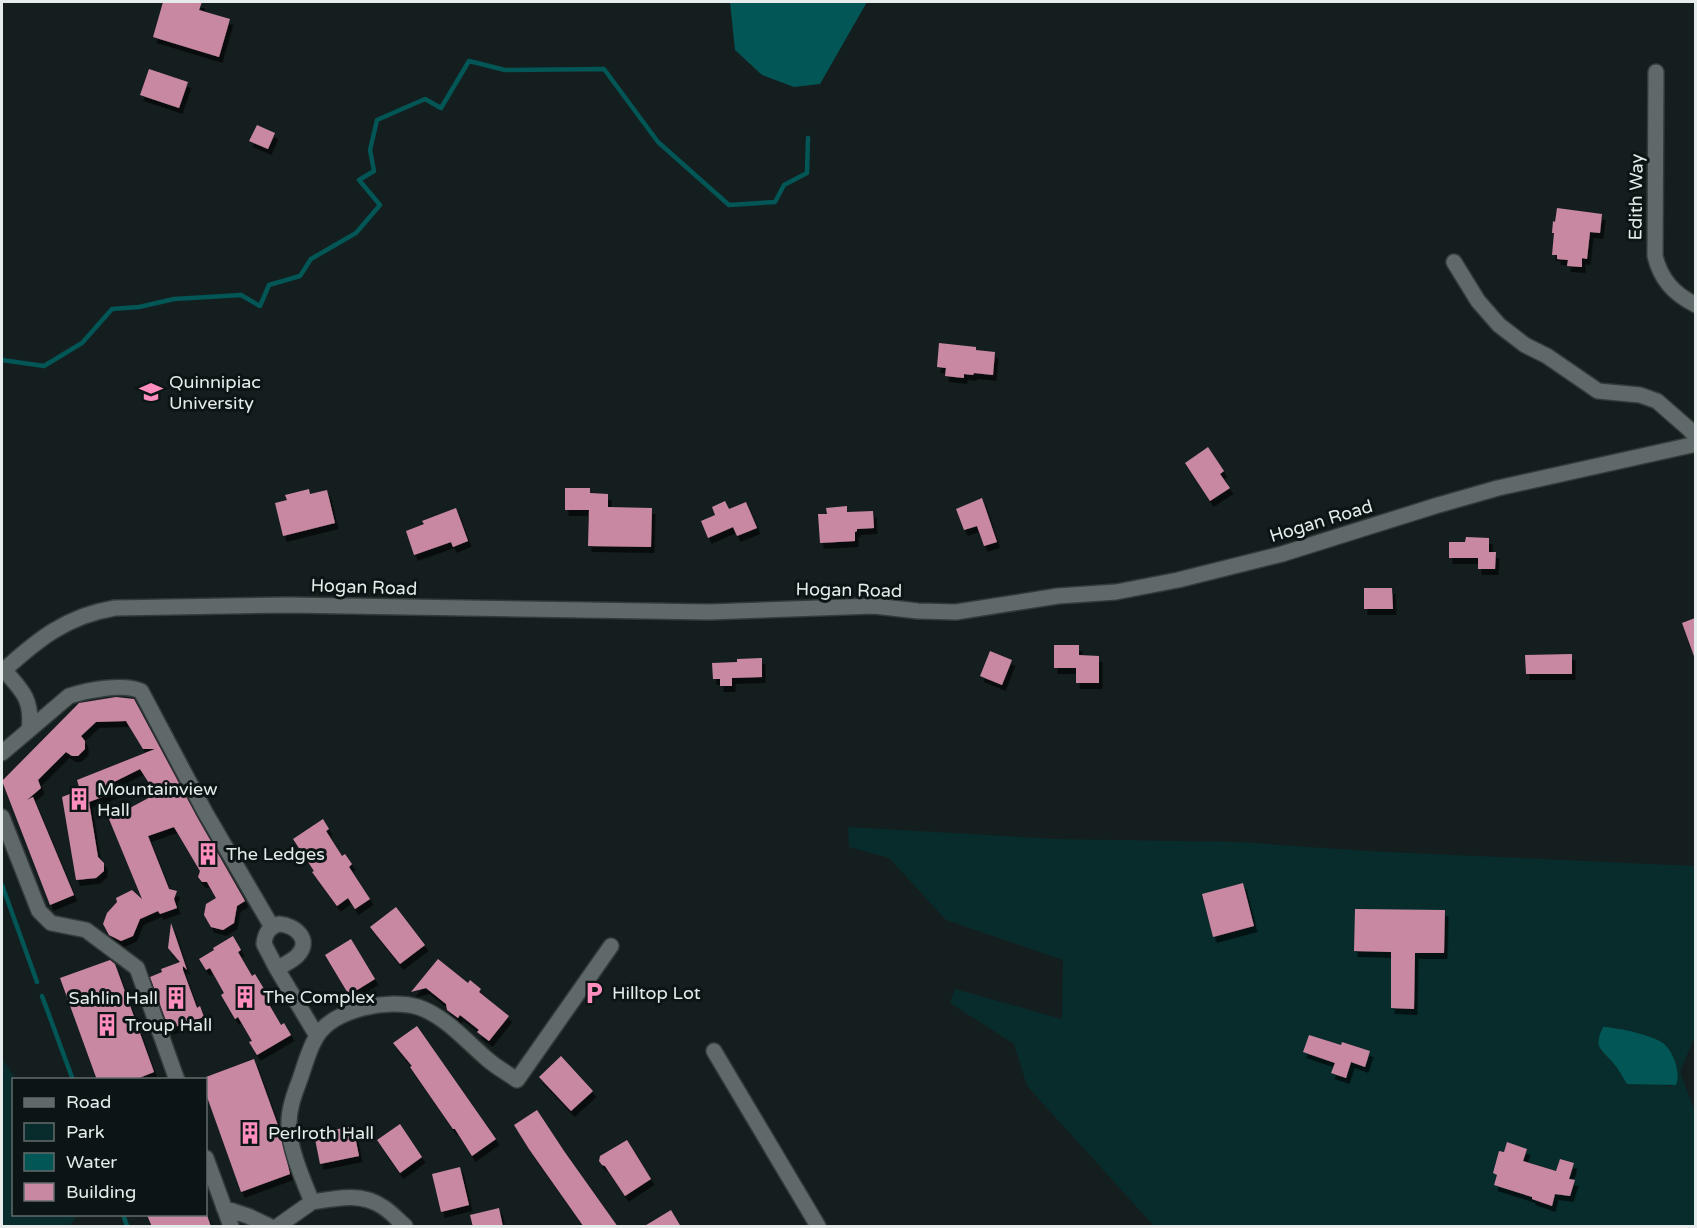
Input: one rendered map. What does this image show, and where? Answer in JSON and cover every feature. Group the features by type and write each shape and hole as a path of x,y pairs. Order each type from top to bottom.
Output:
{"street":[{"name":"Edith Way","path":"1656,72 1654,256 1670,288 1695,305"},
{"path":"1454,262 1478,301 1499,325 1525,345 1547,356 1598,391 1640,395 1657,401 1689,429 1695,438"},
{"name":"Hogan Road","path":"3,671 27,649 64,624 95,611 115,608 288,604 709,612 874,606 956,612 1058,596 1116,592 1178,580 1272,557 1498,488 1695,444"},
{"path":"3,671 29,702 28,730"},
{"path":"2,753 69,696 97,690 126,688 141,691 205,812 272,927"},
{"path":"2,817 39,911 51,923 86,930 137,968 176,1078"},
{"path":"277,969 297,956 302,947 302,938 292,926 279,924 272,927 267,932 264,944 269,957 316,1036"},
{"path":"312,1202 290,1138 290,1107 316,1036 337,1017 361,1009 403,1004 418,1007 433,1014 487,1059 517,1080 611,946"},
{"path":"714,1051 818,1227"},
{"path":"207,1161 231,1227"},
{"path":"278,1227 312,1202 347,1197 369,1200 383,1207 405,1227"},
{"path":"224,1208 248,1216 269,1227"}],"green space":[{"path":"848,827 1056,839 1239,842 1367,851 1695,866 1695,1036 1680,1072 1695,1112 1695,1226 1154,1226 1027,1086 1014,1044 950,1003 955,989 1062,1019 1063,960 946,920 889,858 849,847","holes":["1243,883 1254,926 1213,937 1202,895","1445,910 1444,953 1410,953 1414,1009 1391,1008 1391,959","1603,1027 1615,1027 1663,1043 1672,1087 1660,1084 1627,1084 1614,1064 1599,1049","1309,1035 1341,1045 1343,1042 1370,1051 1365,1067 1351,1062 1332,1073 1335,1063 1303,1052","1507,1143 1527,1149 1523,1161 1556,1171 1560,1159 1574,1163 1569,1179 1575,1181 1570,1196 1555,1194 1552,1206 1532,1199 1535,1188 1514,1191 1494,1185 1497,1175 1493,1173 1499,1151 1504,1152"]},
{"path":"2,1058 15,1078 12,1078 12,1216 77,1216 69,1226 2,1226"}],"water":[{"path":"730,2 867,2 820,84 794,87 762,75 735,50"},
{"path":"1603,1027 1634,1032 1663,1043 1676,1063 1678,1075 1676,1085 1627,1084 1616,1066 1600,1048 1599,1040"}],"building":[{"path":"163,2 202,2 199,10 230,19 219,57 153,37"},
{"path":"149,69 188,82 179,108 140,95"},
{"path":"257,125 275,133 268,149 249,141"},
{"path":"1557,208 1602,214 1600,233 1590,232 1587,259 1582,258 1582,267 1567,266 1568,260 1557,259 1557,255 1552,255 1553,221 1555,222"},
{"path":"939,343 976,347 976,350 995,352 993,375 964,374 964,378 945,376 946,368 937,367"},
{"path":"1208,447 1224,471 1220,474 1230,488 1210,501 1185,463"},
{"path":"565,488 590,488 590,493 608,494 608,507 652,508 651,547 588,546 589,510 565,510"},
{"path":"309,489 310,494 327,490 335,523 283,536 275,503 287,500 285,495"},
{"path":"982,498 997,542 984,546 977,526 964,530 956,509"},
{"path":"725,501 729,509 746,502 757,528 737,536 733,527 708,538 701,521 715,515 712,507"},
{"path":"847,506 847,512 873,511 874,528 857,529 855,541 820,543 818,514 827,514 826,508"},
{"path":"456,508 468,541 453,547 451,542 414,555 406,531 424,524 422,521"},
{"path":"1466,537 1489,538 1489,552 1496,552 1495,569 1478,569 1478,558 1449,558 1449,542 1465,542"},
{"path":"1364,588 1392,588 1393,609 1364,609"},
{"path":"1695,618 1695,656 1694,656 1682,623"},
{"path":"1054,645 1079,645 1079,655 1099,656 1099,683 1076,683 1076,668 1054,668"},
{"path":"990,651 1012,660 1002,685 980,676"},
{"path":"1572,654 1572,674 1526,674 1525,655"},
{"path":"762,658 762,677 732,678 732,686 720,686 720,679 713,679 712,663"},
{"path":"116,697 134,699 245,901 237,906 234,923 223,930 211,927 204,915 206,904 216,898 207,882 202,882 198,877 200,871 174,827 148,836 169,889 177,891 174,899 177,908 160,914 158,911 140,919 133,936 121,941 109,935 103,924 107,913 117,902 116,898 132,890 142,899 109,819 156,794 140,769 114,782 118,791 89,802 98,857 104,863 104,871 96,878 76,880 62,797 80,790 77,780 155,749 143,749 126,721 96,722 81,736 85,741 85,749 78,756 72,756 66,752 38,780 41,788 27,800 33,797 74,895 50,905 2,781 79,703"},
{"path":"323,819 329,829 326,831 342,856 345,854 352,864 349,867 370,899 355,909 348,898 337,906 312,872 314,871 293,839"},
{"path":"1243,883 1254,926 1213,937 1202,894"},
{"path":"396,907 425,945 400,964 370,927"},
{"path":"1355,909 1445,910 1444,953 1415,953 1414,1009 1391,1008 1391,952 1354,951"},
{"name":"Sahlin Hall","path":"171,923 187,970 183,966 183,970 197,1008 200,1006 204,1017 169,1029 150,977 162,972 161,969 180,962 168,948"},
{"name":"The Complex","path":"233,936 241,950 238,952 252,976 255,974 270,999 267,1001 281,1025 284,1023 291,1035 257,1055 238,1017 235,1019 221,995 224,993 210,968 206,970 199,959"},
{"path":"351,939 375,979 349,995 325,955"},
{"path":"438,959 468,983 470,980 481,989 479,992 509,1016 489,1041 460,1015 458,1018 447,1010 446,1004 426,988 411,992"},
{"name":"Troup Hall","path":"110,960 115,964 154,1072 139,1078 96,1078 60,978"},
{"path":"417,1026 496,1139 472,1156 410,1067 412,1066 393,1043"},
{"path":"1309,1035 1370,1051 1365,1067 1351,1062 1346,1078 1331,1073 1335,1063 1303,1052"},
{"path":"561,1056 593,1091 571,1111 539,1077"},
{"name":"Perlroth Hall","path":"254,1059 280,1131 290,1174 241,1192 207,1097 206,1077"},
{"path":"537,1110 618,1227 584,1227 529,1149 514,1125"},
{"path":"400,1124 422,1157 400,1173 377,1140"},
{"path":"353,1126 359,1156 320,1164 314,1134"},
{"path":"627,1140 651,1179 625,1196 605,1166 599,1161 600,1156"},
{"path":"1507,1142 1527,1149 1523,1161 1556,1171 1560,1159 1574,1163 1569,1179 1575,1180 1570,1196 1555,1194 1552,1206 1494,1185 1497,1175 1493,1173 1499,1151 1504,1152"},
{"path":"460,1167 469,1205 441,1212 432,1174"},
{"path":"499,1208 503,1227 473,1227 470,1215"},
{"path":"671,1210 681,1227 643,1227"},
{"path":"207,1215 211,1227 152,1227 147,1216"}],"waterway":[{"path":"2,360 44,366 82,343 112,309 139,307 174,299 241,295 260,306 269,285 300,276 311,259 356,233 380,205 359,180 374,171 370,150 377,120 425,99 441,108 469,61 505,70 604,69 658,142 729,205 775,202 784,185 807,173 808,138"},
{"path":"2,885 37,982"},
{"path":"42,996 72,1078"},
{"path":"124,1216 127,1226"}],"place":[{"name":"Quinnipiac University","path":"151,392"},
{"name":"Mountainview Hall","path":"79,799"},
{"name":"The Ledges","path":"208,854"},
{"name":"Hilltop Lot","path":"594,993"},
{"name":"The Complex","path":"245,997"},
{"name":"Sahlin Hall","path":"176,998"},
{"name":"Troup Hall","path":"107,1025"},
{"name":"Perlroth Hall","path":"250,1133"}]}
